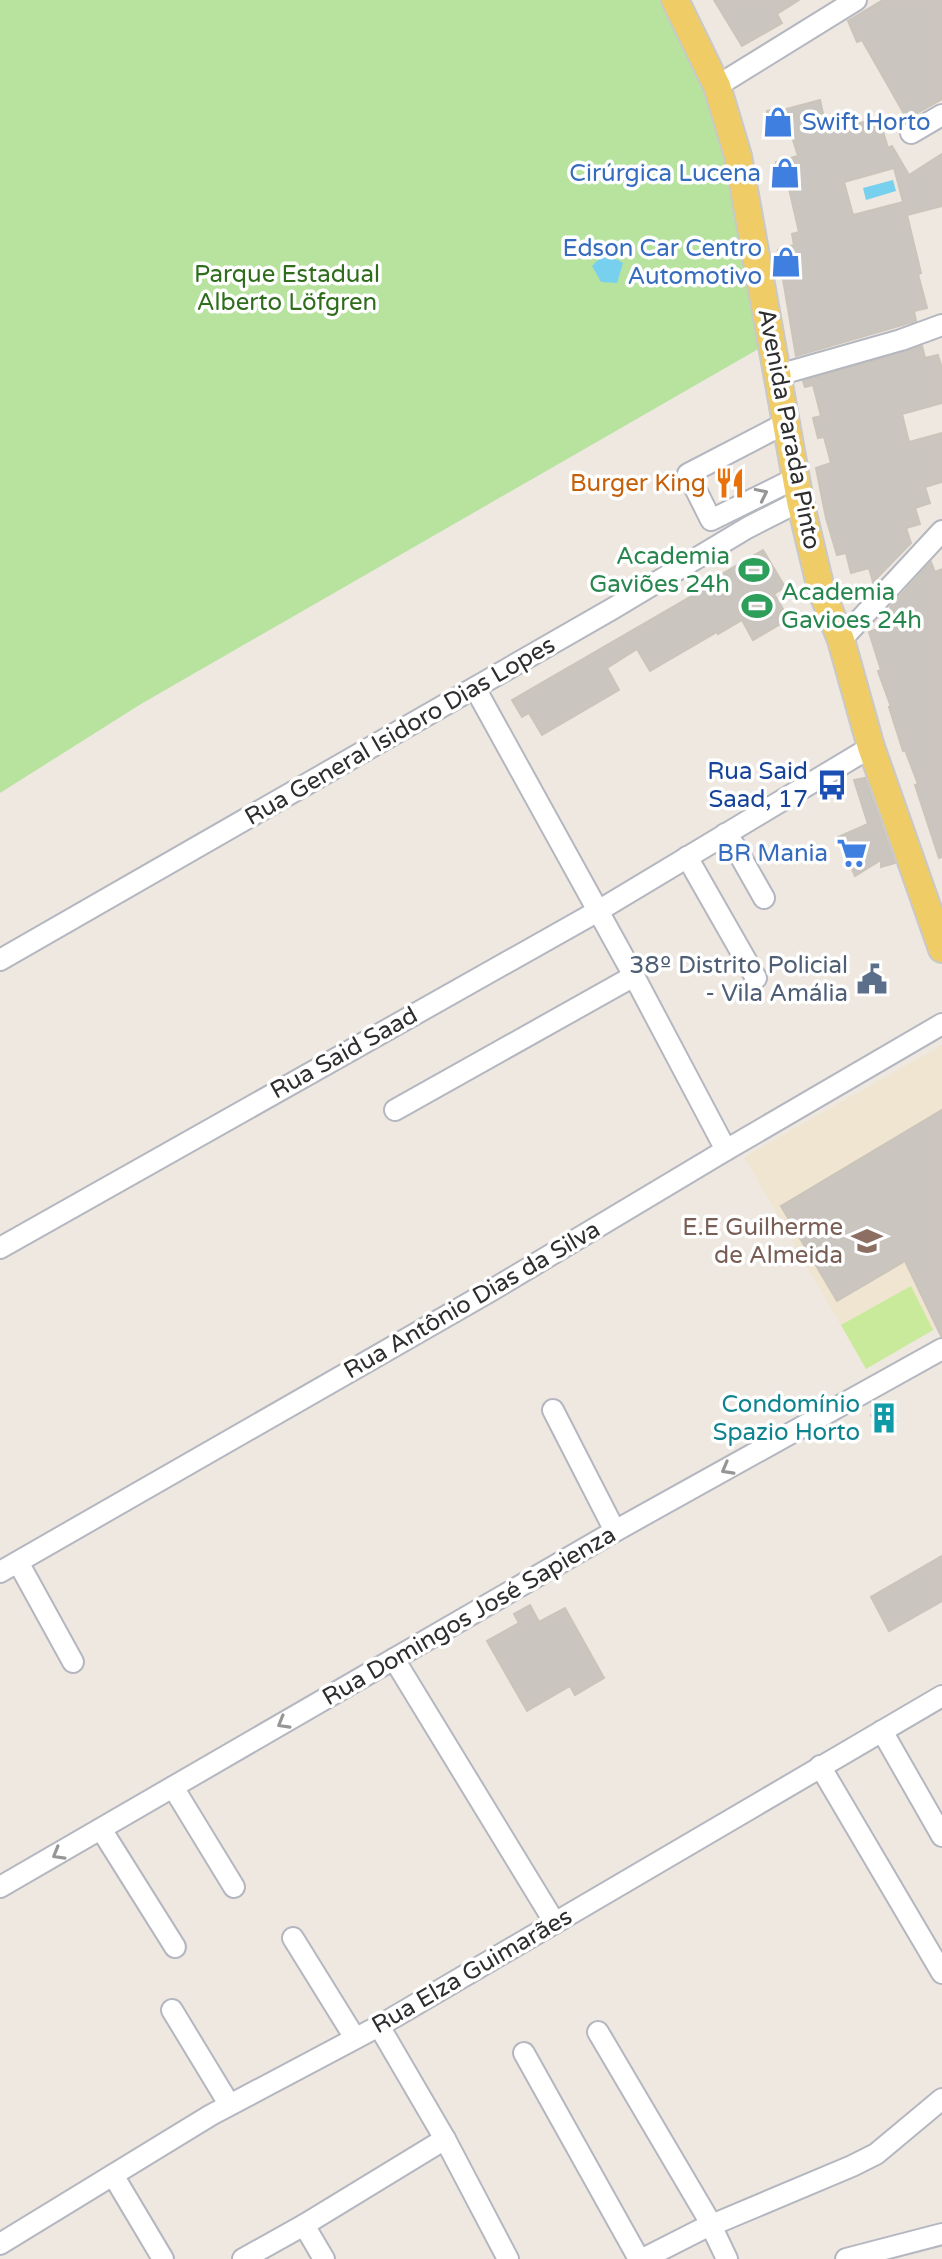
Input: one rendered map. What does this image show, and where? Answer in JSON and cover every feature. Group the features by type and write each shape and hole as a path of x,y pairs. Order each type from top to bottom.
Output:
{"main road":[{"name":"Avenida Parada Pinto","path":"675,0 717,86 738,156 798,489 821,589 841,640 871,747 942,949"}],"street":[{"path":"717,86 856,0"},
{"path":"911,133 942,115"},
{"path":"778,375 942,325"},
{"path":"786,423 688,474 711,520 798,489"},
{"name":"Rua General Isidoro Dias Lopes","path":"0,960 747,528 798,489"},
{"path":"841,640 942,531"},
{"path":"475,688 726,1150"},
{"name":"Rua Said Saad","path":"0,1248 598,911 871,747"},
{"path":"725,834 764,898"},
{"path":"687,857 756,978"},
{"path":"395,1110 634,976"},
{"name":"Rua Antônio Dias da Silva","path":"0,1572 492,1290 942,1024"},
{"name":"Rua Domingos José Sapienza","path":"0,1887 615,1531 942,1349"},
{"path":"553,1410 615,1531"},
{"path":"18,1562 73,1662"},
{"path":"394,1659 555,1923"},
{"name":"Rua Elza Guimarães","path":"0,2244 229,2104 379,2026 942,1696"},
{"path":"882,1731 942,1836"},
{"path":"820,1766 942,1973"},
{"path":"173,1787 234,1887"},
{"path":"101,1829 175,1947"},
{"path":"293,1938 355,2038"},
{"path":"172,2010 229,2104"},
{"path":"379,2026 445,2139 508,2259"},
{"path":"598,2032 727,2259"},
{"path":"524,2053 641,2259 708,2222 876,2154 942,2099"},
{"path":"243,2259 445,2139"},
{"path":"113,2175 163,2259"},
{"path":"304,2225 324,2259"},
{"path":"846,2259 942,2234"}],"shaded area":[{"name":"E.E Guilherme de Almeida","path":"942,1045 942,1325 866,1369 744,1157"}],"green space":[{"name":"Parque Estadual Alberto Löfgren","path":"0,0 663,0 710,93 728,153 767,344 141,704 0,793"},
{"path":"911,1286 933,1330 866,1369 841,1325"}],"water":[{"path":"893,180 896,191 866,200 863,188"},
{"path":"605,253 623,263 617,283 601,282 592,266"}],"building":[{"path":"714,0 799,0 777,14 782,23 742,46"},
{"path":"883,0 942,0 942,99 907,119 862,40 857,42 848,21"},
{"path":"820,100 827,132 879,118 888,148 892,146 909,175 942,154 942,206 907,215 927,308 914,311 916,321 796,356 778,250 794,245 792,234 799,232 787,180 780,182 776,162 798,156 789,127 771,132 767,111 782,107 783,110","holes":["894,168 903,202 853,215 844,182"]},
{"path":"922,346 925,358 938,355 942,369 942,403 902,414 909,442 942,433 942,482 925,487 930,503 915,508 920,524 906,528 911,543 873,582 869,568 851,573 846,553 837,555 816,468 831,463 824,437 818,438 813,418 821,416 813,385 805,387 803,381"},
{"path":"763,550 785,587 774,594 789,619 753,640 742,620 650,671 637,649 607,668 619,690 542,735 529,713 522,717 512,700 695,594"},
{"path":"931,562 935,572 942,569 942,857 939,858 915,785 918,784 903,751 889,707 869,632 896,622 890,607"},
{"path":"865,778 895,863 881,867 881,860 855,876 838,837 868,824 854,780"},
{"path":"942,1110 941,1336 905,1261 837,1301 781,1206"},
{"name":"Condomínio Spazio Horto","path":"888,1406 896,1421 879,1430 871,1415"},
{"path":"942,1556 942,1601 889,1631 871,1597"},
{"path":"530,1605 539,1622 565,1608 604,1678 575,1695 570,1686 527,1711 487,1641 519,1623 514,1614"}],"place":[{"name":"Swift Horto","path":"778,122"},
{"name":"Cirúrgica Lucena","path":"785,173"},
{"name":"Edson Car Centro Automotivo","path":"786,262"},
{"name":"Burger King","path":"730,483"},
{"name":"Academia Gaviões 24h","path":"754,570"},
{"name":"Academia Gavioes 24h","path":"757,606"},
{"name":"Rua Said Saad, 17","path":"832,785"},
{"name":"BR Mania","path":"852,853"},
{"name":"38º Distrito Policial - Vila Amália","path":"872,979"},
{"name":"E.E Guilherme de Almeida","path":"867,1241"},
{"name":"Condomínio Spazio Horto","path":"884,1418"}]}
